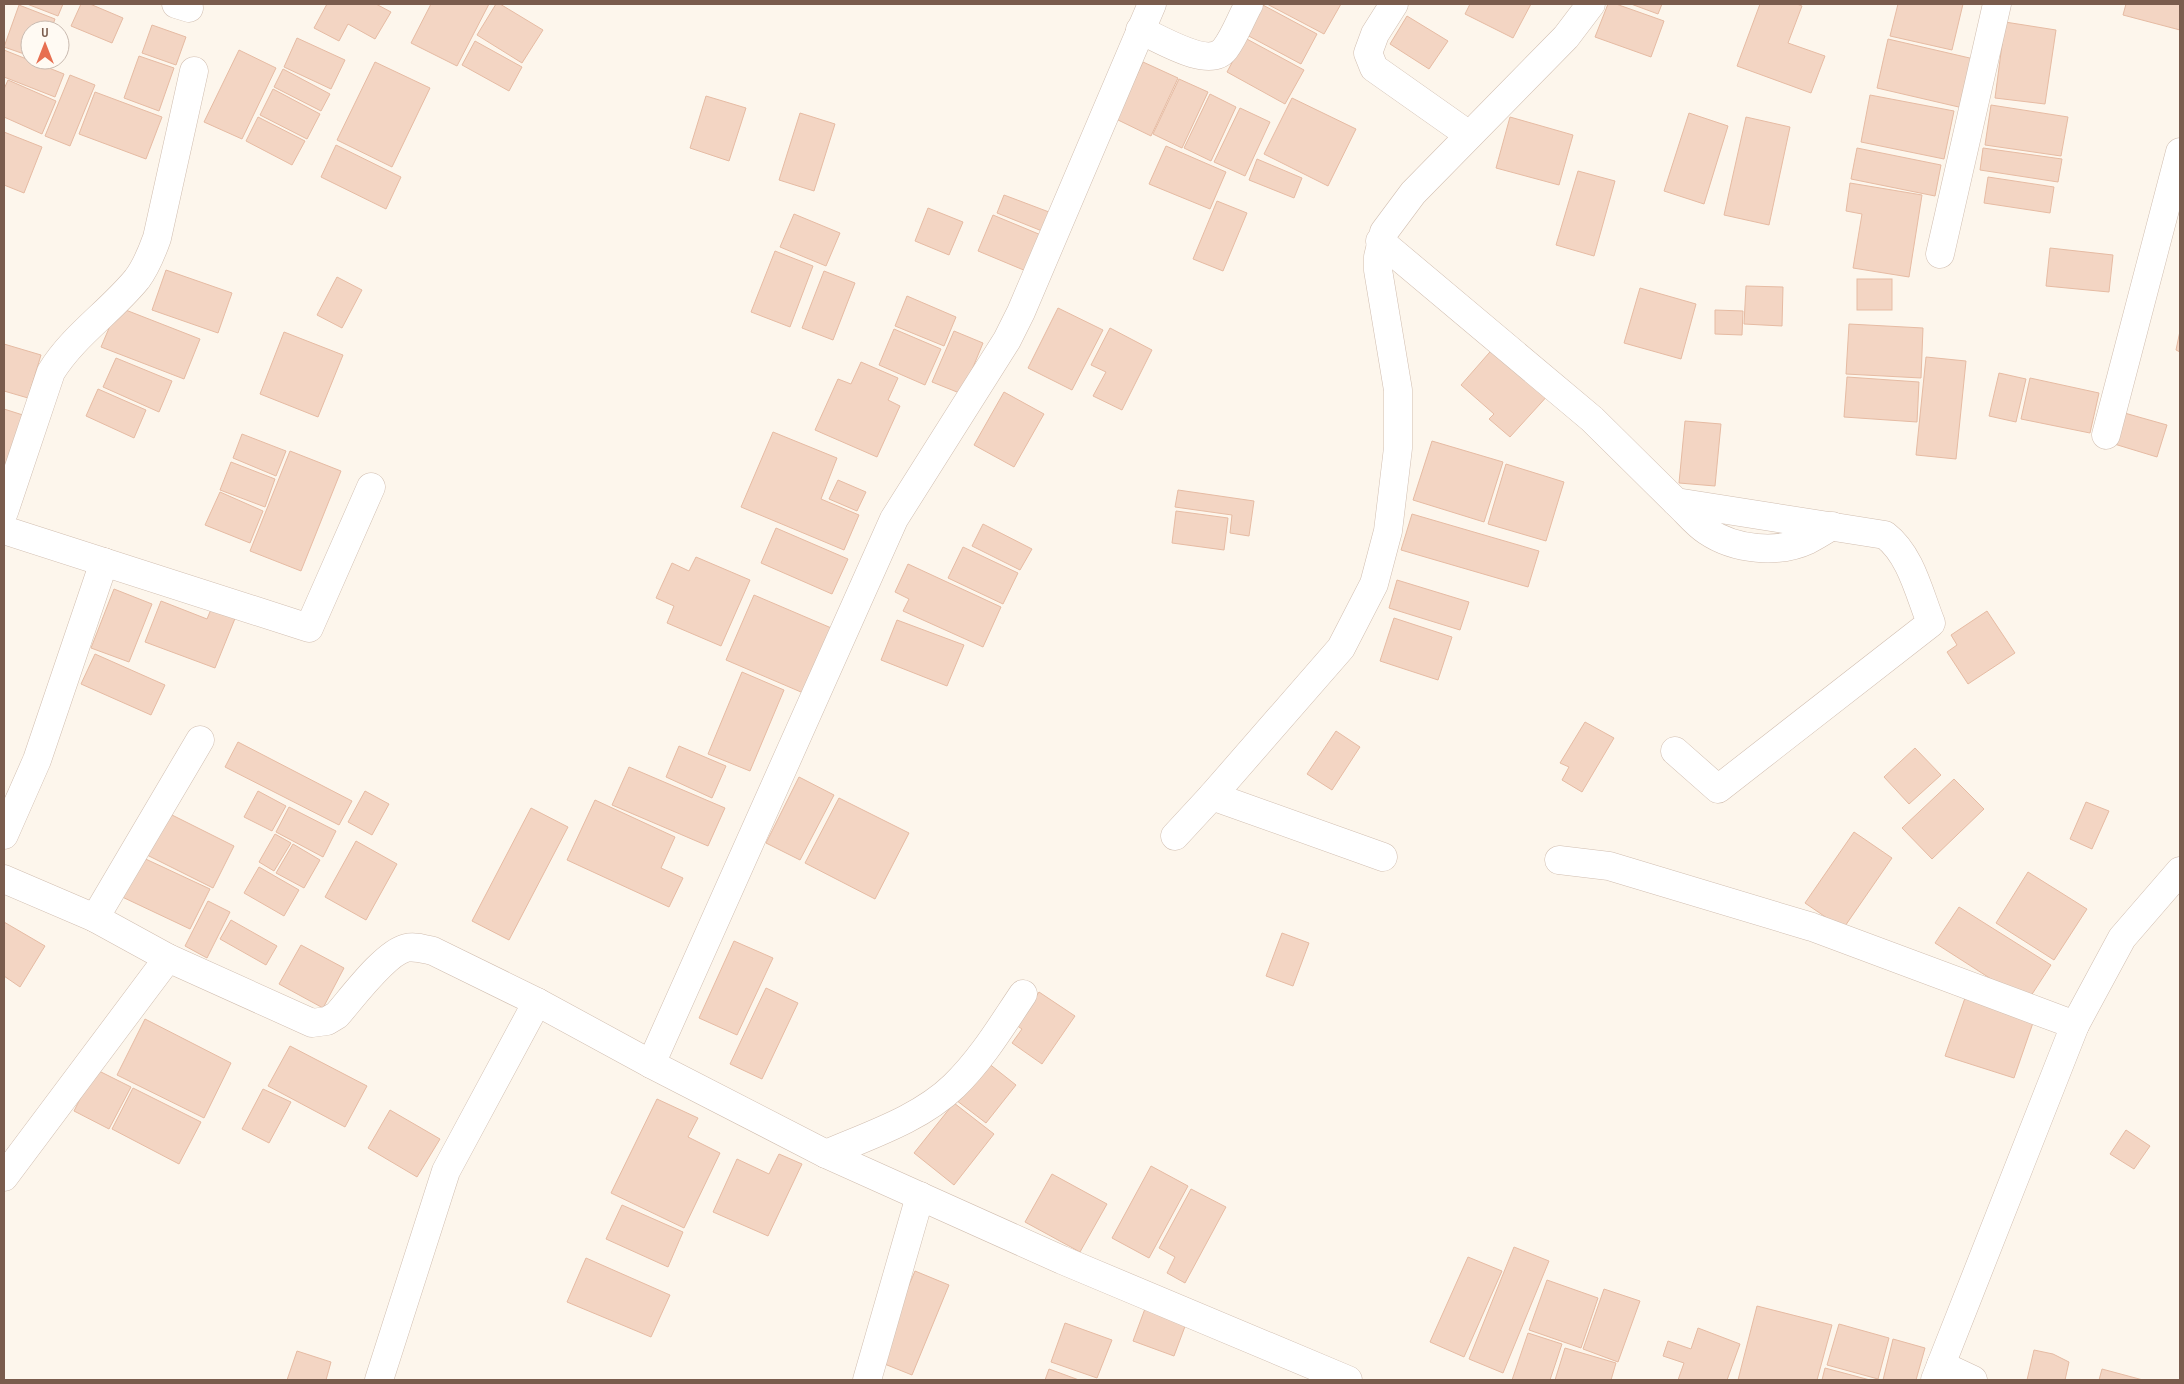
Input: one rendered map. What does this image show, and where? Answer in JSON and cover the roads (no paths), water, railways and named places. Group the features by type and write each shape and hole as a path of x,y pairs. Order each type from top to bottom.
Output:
{"street":[{"path":"651,1064 894,519 1007,340 1021,312 1152,4"},
{"path":"1140,30 1189,53 1203,57 1216,56 1224,50 1249,4"},
{"path":"1394,4 1375,34 1368,53 1374,68 1469,135"},
{"path":"1175,836 1341,648 1374,584 1388,531 1398,448 1398,390 1378,270 1380,241 1394,216 1413,193 1566,37 1591,4"},
{"path":"1940,254 1997,4"},
{"path":"4,512 51,372 61,356 136,279 151,255 157,238 194,70"},
{"path":"2106,435 2180,152"},
{"path":"1380,241 1592,419 1706,531 1738,545 1763,548 1791,546 1808,540 1832,526 1885,536 1895,543 1903,553 1931,623 1718,789 1675,751"},
{"path":"4,530 309,628 371,487"},
{"path":"4,835 37,760 104,562"},
{"path":"96,918 200,740"},
{"path":"1212,796 1383,857"},
{"path":"1559,860 1609,866 1812,927 2075,1025"},
{"path":"1973,1380 1938,1373 2075,1025 2122,938 2180,872"},
{"path":"4,879 96,918 168,958 312,1023 327,1021 337,1015 390,955 405,948 433,951 537,1002 651,1064 826,1154 1062,1260 1348,1380"},
{"path":"4,1177 168,958"},
{"path":"826,1154 911,1116 940,1098 974,1064 1023,994"},
{"path":"379,1380 434,1203 446,1171 537,1002"},
{"path":"867,1380 920,1196"}]}
